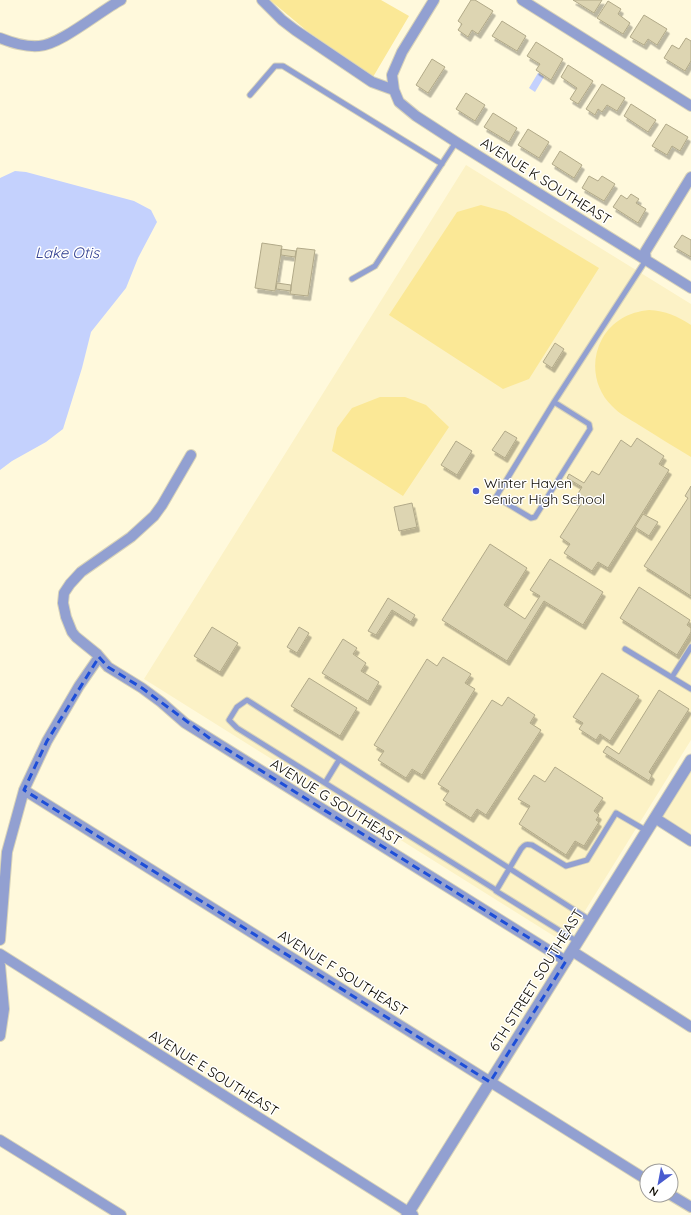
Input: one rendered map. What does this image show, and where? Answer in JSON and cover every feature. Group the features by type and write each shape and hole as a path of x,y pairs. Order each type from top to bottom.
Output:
{"street":[{"path":"0,38 22,46 40,46 53,43 121,0"},
{"path":"262,0 282,20 301,34 372,82 394,90 392,75 402,52 434,0"},
{"path":"522,0 691,106"},
{"name":"AVENUE K SOUTHEAST","path":"394,90 398,102 416,116 691,288"},
{"path":"646,260 645,252 691,177"},
{"name":"AVENUE G SOUTHEAST","path":"192,455 154,516 131,537 81,572 70,584 64,593 63,602 66,617 72,632 108,667 142,688 185,723 572,952 691,1027"},
{"path":"0,940 7,852 24,790 46,741 79,686 99,657"},
{"name":"6TH STREET SOUTHEAST","path":"409,1214 691,760"},
{"name":"AVENUE F SOUTHEAST","path":"24,790 639,1175"},
{"path":"655,818 691,841"},
{"name":"AVENUE E SOUTHEAST","path":"0,954 409,1214"},
{"path":"0,965 4,1008 0,1036"},
{"path":"0,1140 121,1215"},
{"path":"679,1200 691,1207"}],"lane":[{"path":"250,95 275,66 283,66 442,164"},
{"path":"352,279 375,266 456,142"},
{"path":"554,402 589,424 590,429 535,518 531,518 496,497 554,402 646,260"},
{"path":"672,677 691,647"},
{"path":"625,649 691,689"},
{"path":"572,952 496,890 237,728 229,720 237,707 247,700 591,921"},
{"path":"325,783 339,760"},
{"path":"496,890 524,845 532,845 566,866 588,860 616,813 647,831"}],"highlighted area":[{"path":"99,657 108,667 142,688 212,740 566,961 490,1082 24,790 47,741"}],"shaded area":[{"path":"270,0 381,0 409,16 373,77 307,31"},
{"name":"Winter Haven Senior High School","path":"466,165 691,304 691,740 565,943 144,679"},
{"path":"481,205 506,212 599,268 529,379 503,389 389,315 457,212"},
{"path":"649,310 671,314 691,325 691,457 618,412 606,399 598,383 595,365 596,356 598,347 606,333 622,318"},
{"path":"380,397 405,397 426,405 449,427 403,496 332,451 337,428 352,408"},
{"path":"691,770 691,834 662,816"}],"water":[{"path":"538,73 544,77 535,92 529,88"},
{"name":"Lake Otis","path":"15,171 26,172 134,201 151,210 157,222 138,258 126,288 91,332 82,368 63,429 46,442 12,461 0,470 0,178"}],"building":[{"path":"471,0 475,0 493,11 478,34 472,30 468,37 458,30 462,24 458,21"},
{"path":"573,0 602,0 594,13"},
{"path":"608,1 621,9 618,14 630,23 623,34 597,18"},
{"path":"644,15 667,29 657,45 648,39 644,45 630,37"},
{"path":"502,21 526,36 517,51 492,36"},
{"path":"686,38 691,41 691,61 685,71 664,58 672,45 679,49"},
{"path":"536,42 563,59 551,80 536,70 540,64 527,56"},
{"path":"432,59 445,67 428,93 416,85"},
{"path":"568,65 593,81 578,104 570,99 577,88 561,77"},
{"path":"602,84 625,98 617,111 607,105 602,112 598,109 595,115 586,109"},
{"path":"466,93 485,105 475,121 456,109"},
{"path":"631,104 656,120 648,132 624,116"},
{"path":"493,113 517,128 509,142 484,127"},
{"path":"666,124 688,137 680,151 672,146 667,155 652,146"},
{"path":"528,129 549,142 539,158 518,145"},
{"path":"560,151 582,165 574,178 552,164"},
{"path":"589,176 598,181 602,176 615,184 604,201 582,188"},
{"path":"631,194 639,199 636,203 646,209 638,223 613,207 621,195 627,199"},
{"path":"682,235 691,240 691,257 674,247"},
{"path":"262,243 282,246 275,291 255,288"},
{"path":"297,248 315,250 308,296 290,294"},
{"path":"281,249 296,251 295,257 281,255"},
{"path":"277,283 291,285 291,291 276,289"},
{"path":"555,343 564,349 552,368 543,362"},
{"path":"505,431 517,438 505,458 492,450"},
{"path":"637,438 664,456 659,464 669,470 608,568 598,562 592,571 564,553 570,544 560,537 581,504 574,500 582,487 567,478 569,474 584,483 592,471 599,475 621,440 631,447"},
{"path":"456,441 472,451 457,475 441,465"},
{"path":"691,486 691,596 644,566 688,498 685,496"},
{"path":"412,503 417,527 399,531 394,507"},
{"path":"643,514 658,522 649,536 635,527"},
{"path":"490,544 527,568 504,605 525,619 540,596 530,590 550,559 603,592 583,625 544,601 507,661 442,620"},
{"path":"639,587 690,620 687,625 691,628 691,632 677,655 620,618"},
{"path":"388,598 415,615 411,622 392,610 376,635 368,631"},
{"path":"212,627 238,643 220,672 194,656"},
{"path":"299,627 309,633 297,653 287,647"},
{"path":"343,639 357,648 353,654 366,663 361,671 379,682 368,701 322,673"},
{"path":"443,657 471,674 465,683 475,689 422,775 412,769 406,778 378,760 384,751 374,745 427,659 437,666"},
{"path":"602,673 639,696 610,741 600,734 596,740 579,729 583,723 573,717"},
{"path":"309,678 357,708 340,736 291,706"},
{"path":"659,690 689,709 649,772 652,775 649,781 603,752 607,746 619,754"},
{"path":"508,697 535,715 530,723 541,730 486,815 477,809 471,818 443,800 449,791 438,784 492,700 502,706"},
{"path":"555,767 603,798 594,811 599,815 596,820 599,822 584,846 575,841 566,855 519,824 530,806 518,799 534,775 545,782"}],"place":[{"name":"Winter Haven Senior High School","path":"476,491"}]}
